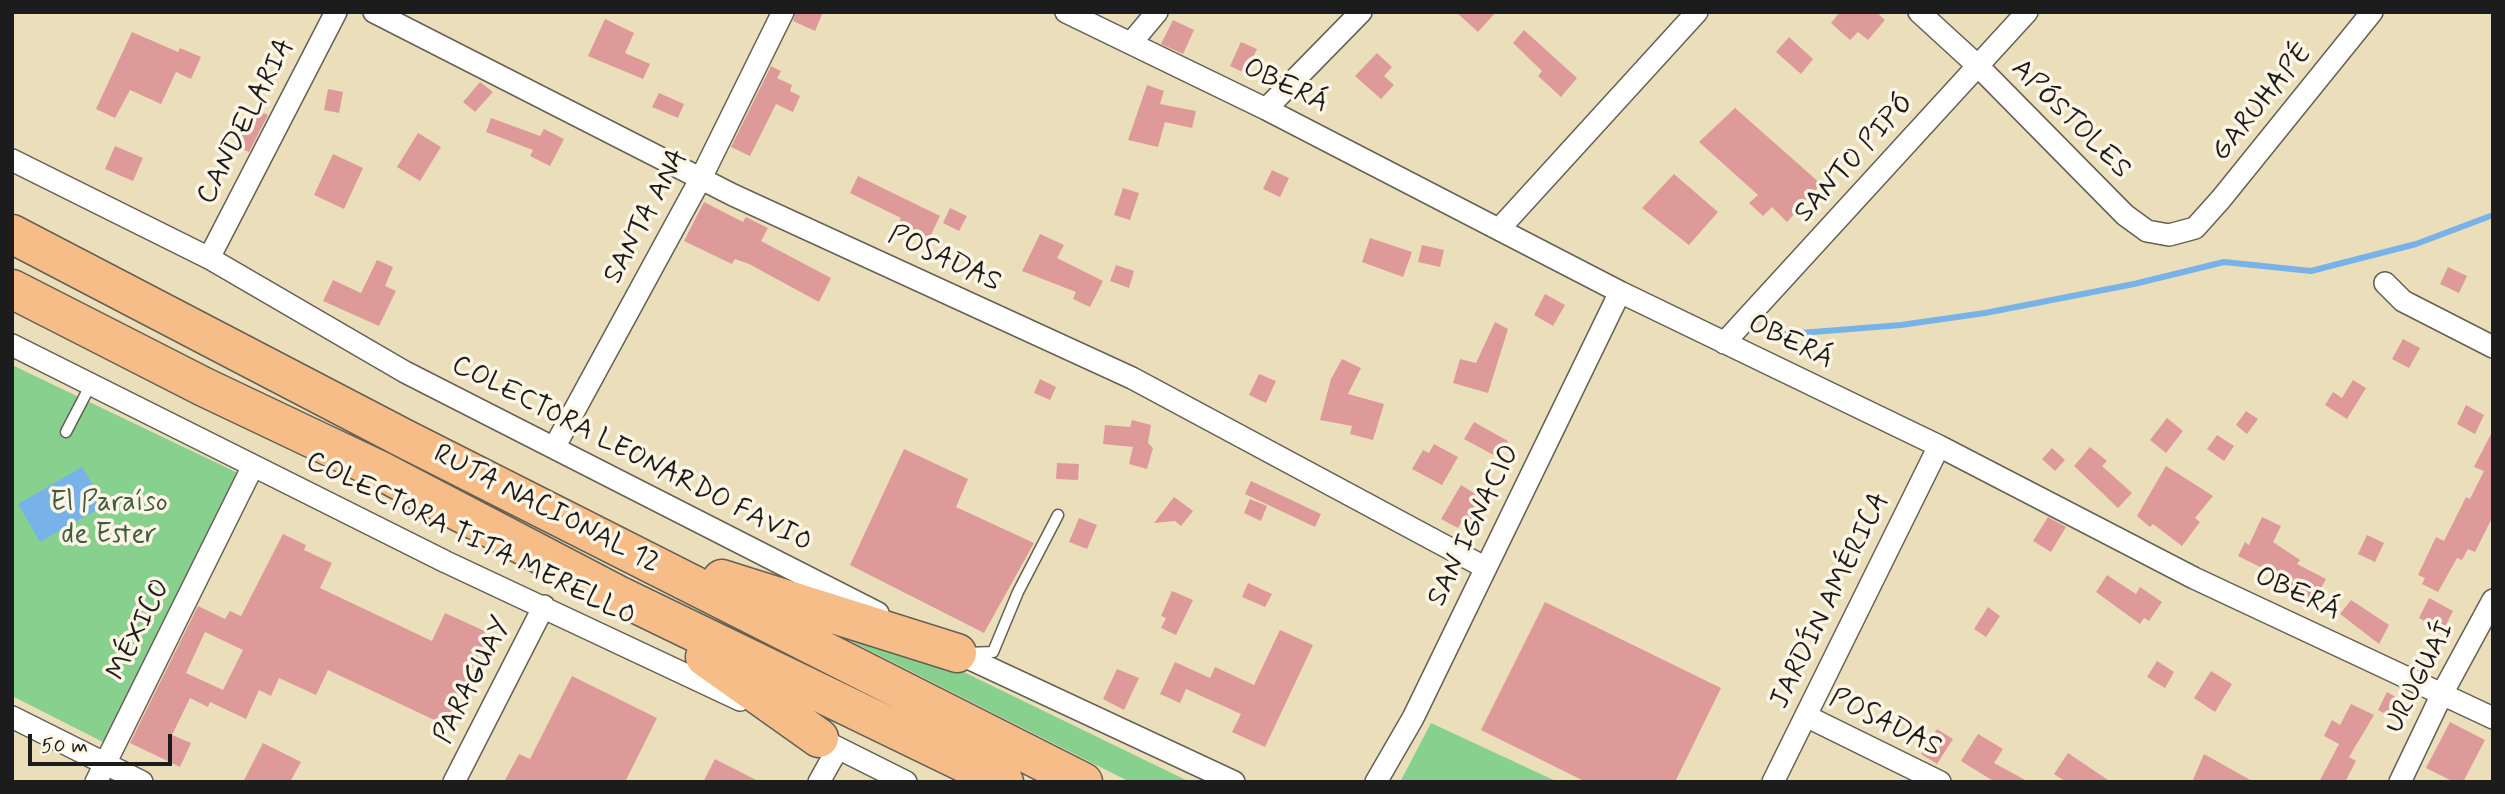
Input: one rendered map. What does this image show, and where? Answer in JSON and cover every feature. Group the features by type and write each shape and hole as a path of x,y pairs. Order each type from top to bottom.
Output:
{"highway":[{"name":"RUTA NACIONAL 12","path":"12,234 405,439 1083,782"},
{"name":"RUTA NACIONAL 12","path":"12,289 204,387 383,472 618,595 1004,782"},
{"path":"619,546 957,653"},
{"path":"618,595 828,743"}],"street":[{"name":"CANDELARIA","path":"209,258 336,12"},
{"name":"POSADAS","path":"374,12 701,178 1132,378 1486,568"},
{"name":"SANTA ANA","path":"555,446 701,178 783,12"},
{"name":"OBERÁ","path":"1066,12 1266,109 1620,292 1939,446 2194,578 2493,718"},
{"path":"1131,43 1157,12"},
{"path":"1266,109 1361,12"},
{"path":"1500,228 1698,12"},
{"name":"APÓSTOLES","path":"1919,12 1978,66 2136,223 2147,231 2169,235 2196,228"},
{"name":"SANTO PIPÓ","path":"1724,343 2026,12"},
{"name":"GARUHAPÉ","path":"2196,228 2372,12"},
{"name":"COLECTORA LEONARDO FAVIO","path":"12,160 209,258 375,356 957,653 1234,782"},
{"path":"2385,283 2403,301 2493,347"},
{"name":"SAN IGNACIO","path":"1376,782 1413,718 1620,292"},
{"name":"COLECTORA TITA MERELLO","path":"12,345 446,562 544,606 828,743 884,777 906,782"},
{"name":"JARDÍN AMÉRICA","path":"1773,782 1939,446"},
{"name":"MÉXICO","path":"100,772 253,466"},
{"name":"URUGUAÍ","path":"2400,782 2442,692 2493,600"},
{"name":"PARAGUAY","path":"454,782 544,606"},
{"name":"POSADAS","path":"1806,716 1940,782"},
{"path":"12,717 100,772 142,782"},
{"path":"820,782 828,743"}],"lane":[{"path":"66,432 91,384"},
{"path":"957,653 993,652 1018,592 1058,515"}],"green space":[{"name":"El Paraíso de Ester","path":"12,365 240,474 109,745 12,696"},
{"path":"821,626 908,645 1190,782 1130,782"},
{"path":"1431,723 1558,782 1400,782"}],"water":[{"path":"82,467 105,505 40,542 18,504"}],"building":[{"path":"796,12 823,12 815,31 793,21"},
{"path":"1456,12 1496,12 1478,32"},
{"path":"1840,12 1876,12 1885,20 1868,40 1858,32 1850,40 1831,23"},
{"path":"605,19 634,33 625,53 650,64 643,79 588,56"},
{"path":"1173,20 1194,30 1183,54 1161,44"},
{"path":"1524,30 1577,78 1561,97 1538,76 1542,71 1513,43"},
{"path":"132,32 178,52 180,48 201,57 191,79 176,72 161,104 130,90 115,118 96,109"},
{"path":"1789,37 1813,59 1801,74 1776,52"},
{"path":"1241,42 1257,49 1245,73 1230,66"},
{"path":"1377,53 1392,67 1384,76 1394,85 1381,99 1355,76"},
{"path":"771,66 781,71 777,78 792,85 790,91 800,96 793,112 776,104 750,156 731,147"},
{"path":"480,82 493,92 475,112 463,102"},
{"path":"1147,85 1164,91 1160,104 1196,111 1192,128 1165,122 1158,147 1128,140"},
{"path":"328,89 343,92 339,113 324,110"},
{"path":"659,93 684,104 678,118 652,107"},
{"path":"252,108 268,115 249,152 234,146"},
{"path":"1735,108 1821,184 1787,222 1772,207 1763,216 1749,203 1758,195 1699,142"},
{"path":"491,118 540,136 544,129 564,139 550,166 530,156 533,150 486,132"},
{"path":"418,133 441,147 420,181 397,167"},
{"path":"115,146 143,158 133,181 105,169"},
{"path":"333,154 363,168 344,209 314,195"},
{"path":"1272,170 1289,178 1280,197 1263,189"},
{"path":"1674,174 1718,212 1689,245 1642,208"},
{"path":"858,176 940,216 928,241 897,226 901,218 850,193"},
{"path":"1123,188 1139,193 1130,220 1114,215"},
{"path":"704,202 743,222 746,217 768,228 761,241 831,278 819,302 749,264 735,259 732,264 684,241"},
{"path":"950,208 967,216 959,231 943,223"},
{"path":"1040,234 1064,245 1057,258 1103,281 1090,307 1073,299 1076,292 1022,271"},
{"path":"1370,238 1412,252 1403,277 1362,262"},
{"path":"1422,245 1444,250 1440,267 1418,262"},
{"path":"377,260 393,267 385,286 396,291 379,326 323,301 333,280 361,293"},
{"path":"1116,265 1134,271 1129,288 1110,281"},
{"path":"2448,267 2467,276 2459,293 2440,284"},
{"path":"1545,294 1565,305 1553,326 1534,315"},
{"path":"1495,322 1508,329 1488,393 1453,383 1460,359 1476,363"},
{"path":"2403,339 2420,348 2409,368 2392,359"},
{"path":"1342,359 1361,368 1348,394 1384,404 1373,440 1350,434 1352,426 1320,420 1331,379"},
{"path":"1259,374 1276,381 1266,403 1249,395"},
{"path":"1040,379 1056,387 1050,400 1034,393"},
{"path":"2353,380 2366,388 2347,419 2325,405 2333,392 2342,398"},
{"path":"2466,405 2484,415 2475,434 2457,424"},
{"path":"2246,411 2258,419 2247,434 2236,425"},
{"path":"2167,418 2183,431 2166,453 2150,440"},
{"path":"1132,420 1151,425 1148,443 1153,448 1147,469 1129,464 1133,447 1103,444 1105,425 1130,427"},
{"path":"1474,422 1508,441 1499,458 1464,439"},
{"path":"2493,430 2493,516 2475,552 2468,549 2462,560 2457,558 2438,592 2422,584 2425,578 2418,575 2436,537 2444,541 2466,497 2470,499 2484,471 2474,467"},
{"path":"2217,435 2234,446 2224,461 2207,449"},
{"path":"1434,444 1458,457 1442,485 1412,469 1423,450 1429,453"},
{"path":"2090,447 2107,461 2102,466 2132,493 2118,508 2074,466"},
{"path":"2052,448 2065,460 2055,471 2042,459"},
{"path":"904,449 968,479 956,507 1034,543 984,633 850,565"},
{"path":"1057,463 1079,464 1078,480 1056,479"},
{"path":"2166,466 2213,496 2195,518 2200,522 2182,546 2153,524 2150,527 2137,516"},
{"path":"1251,481 1321,514 1315,527 1245,494"},
{"path":"1461,485 1482,498 1477,507 1481,509 1471,526 1462,521 1458,528 1441,519"},
{"path":"1174,497 1193,511 1181,526 1175,521 1154,523"},
{"path":"1250,499 1267,506 1261,521 1244,513"},
{"path":"2048,517 2066,527 2051,552 2033,541"},
{"path":"2262,517 2281,526 2273,542 2300,560 2297,564 2326,579 2314,601 2284,585 2281,589 2267,580 2272,573 2238,556 2245,542 2249,545"},
{"path":"1079,518 1097,525 1087,549 1069,542"},
{"path":"283,534 306,545 304,550 332,563 320,588 432,641 445,613 489,633 445,725 328,670 316,695 279,678 271,696 259,690 246,719 210,702 208,707 190,698 172,735 191,743 180,767 130,743 198,606 225,619 230,611 241,616","holes":["205,632 243,650 223,690 186,673"]},
{"path":"2367,535 2384,543 2375,562 2358,554"},
{"path":"2107,575 2136,594 2140,587 2162,602 2149,621 2144,618 2140,624 2096,592"},
{"path":"1248,583 1272,594 1265,607 1242,597"},
{"path":"1172,591 1193,600 1176,635 1161,628 1166,618 1161,616"},
{"path":"2429,598 2453,611 2443,631 2419,618"},
{"path":"2351,600 2389,625 2379,644 2340,614"},
{"path":"1545,602 1721,688 1675,782 1586,782 1481,730"},
{"path":"1988,607 2000,616 1986,637 1974,629"},
{"path":"1280,630 1313,645 1265,747 1232,732 1241,714 1186,689 1180,703 1160,694 1175,662 1210,678 1215,667 1254,685"},
{"path":"2157,661 2174,672 2165,688 2147,677"},
{"path":"1117,669 1139,678 1124,710 1103,699"},
{"path":"2211,671 2232,684 2215,712 2194,698"},
{"path":"572,676 657,718 625,782 504,782 519,754 530,759"},
{"path":"2387,692 2406,703 2397,720 2378,710"},
{"path":"2351,704 2374,715 2349,757 2356,761 2345,782 2319,782 2339,744 2324,736 2332,720 2340,725"},
{"path":"2450,722 2485,740 2463,782 2454,782 2426,768"},
{"path":"1937,729 1953,739 1937,764 1921,754"},
{"path":"1978,734 2003,749 1994,763 2029,782 1995,782 1961,761"},
{"path":"263,743 301,762 290,782 243,782"},
{"path":"2068,753 2111,782 2066,782 2054,774"},
{"path":"2204,754 2254,782 2192,782"},
{"path":"715,759 760,782 703,782"}],"waterway":[{"path":"1775,335 1901,325 1985,313 2134,284 2224,262 2311,271 2416,244 2493,215"}]}
